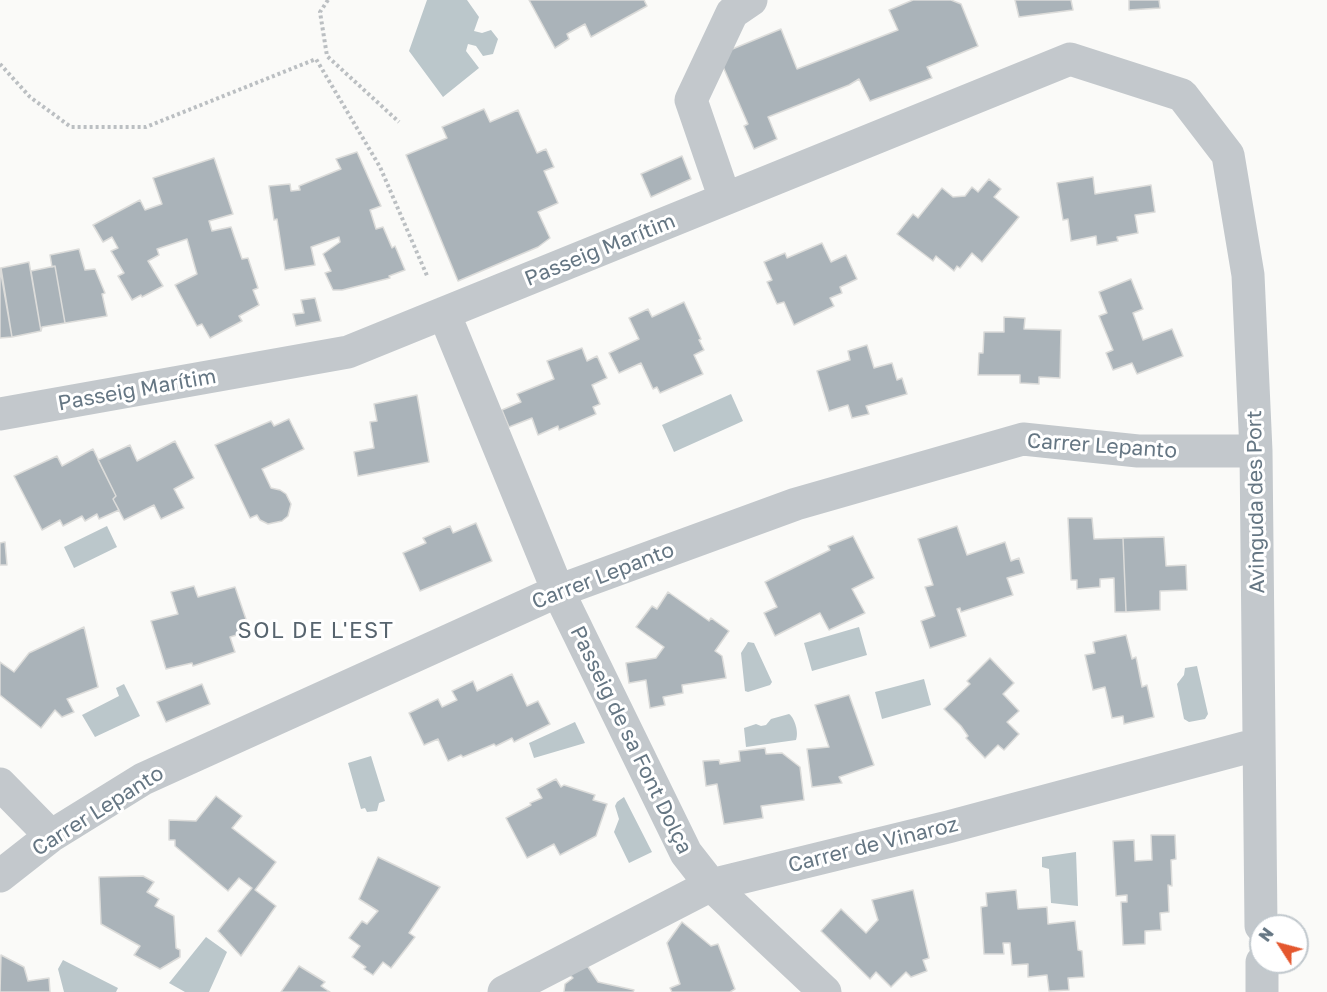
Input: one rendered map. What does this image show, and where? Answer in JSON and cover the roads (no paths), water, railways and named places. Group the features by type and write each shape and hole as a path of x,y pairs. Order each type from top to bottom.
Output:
{"street":[{"path":"725,199 691,100 732,13 751,0"},
{"name":"Passeig Marítim","path":"0,414 348,352 1070,59 1182,95"},
{"name":"Avinguda des Port","path":"1182,95 1228,155 1248,275 1256,452 1261,914"},
{"name":"Passeig de sa Font Dolça","path":"444,313 558,591 686,853 711,885 825,992"},
{"name":"Carrer Lepanto","path":"0,876 51,836 142,780 558,591 796,504 1023,439 1138,452 1256,452"},
{"name":"Carrer de Vinaroz","path":"504,992 711,885 948,827 1259,744"},
{"path":"0,784 51,836"},
{"path":"1262,974 1262,992"}],"district":[{"name":"SOL DE L'EST","path":"316,631"}]}
